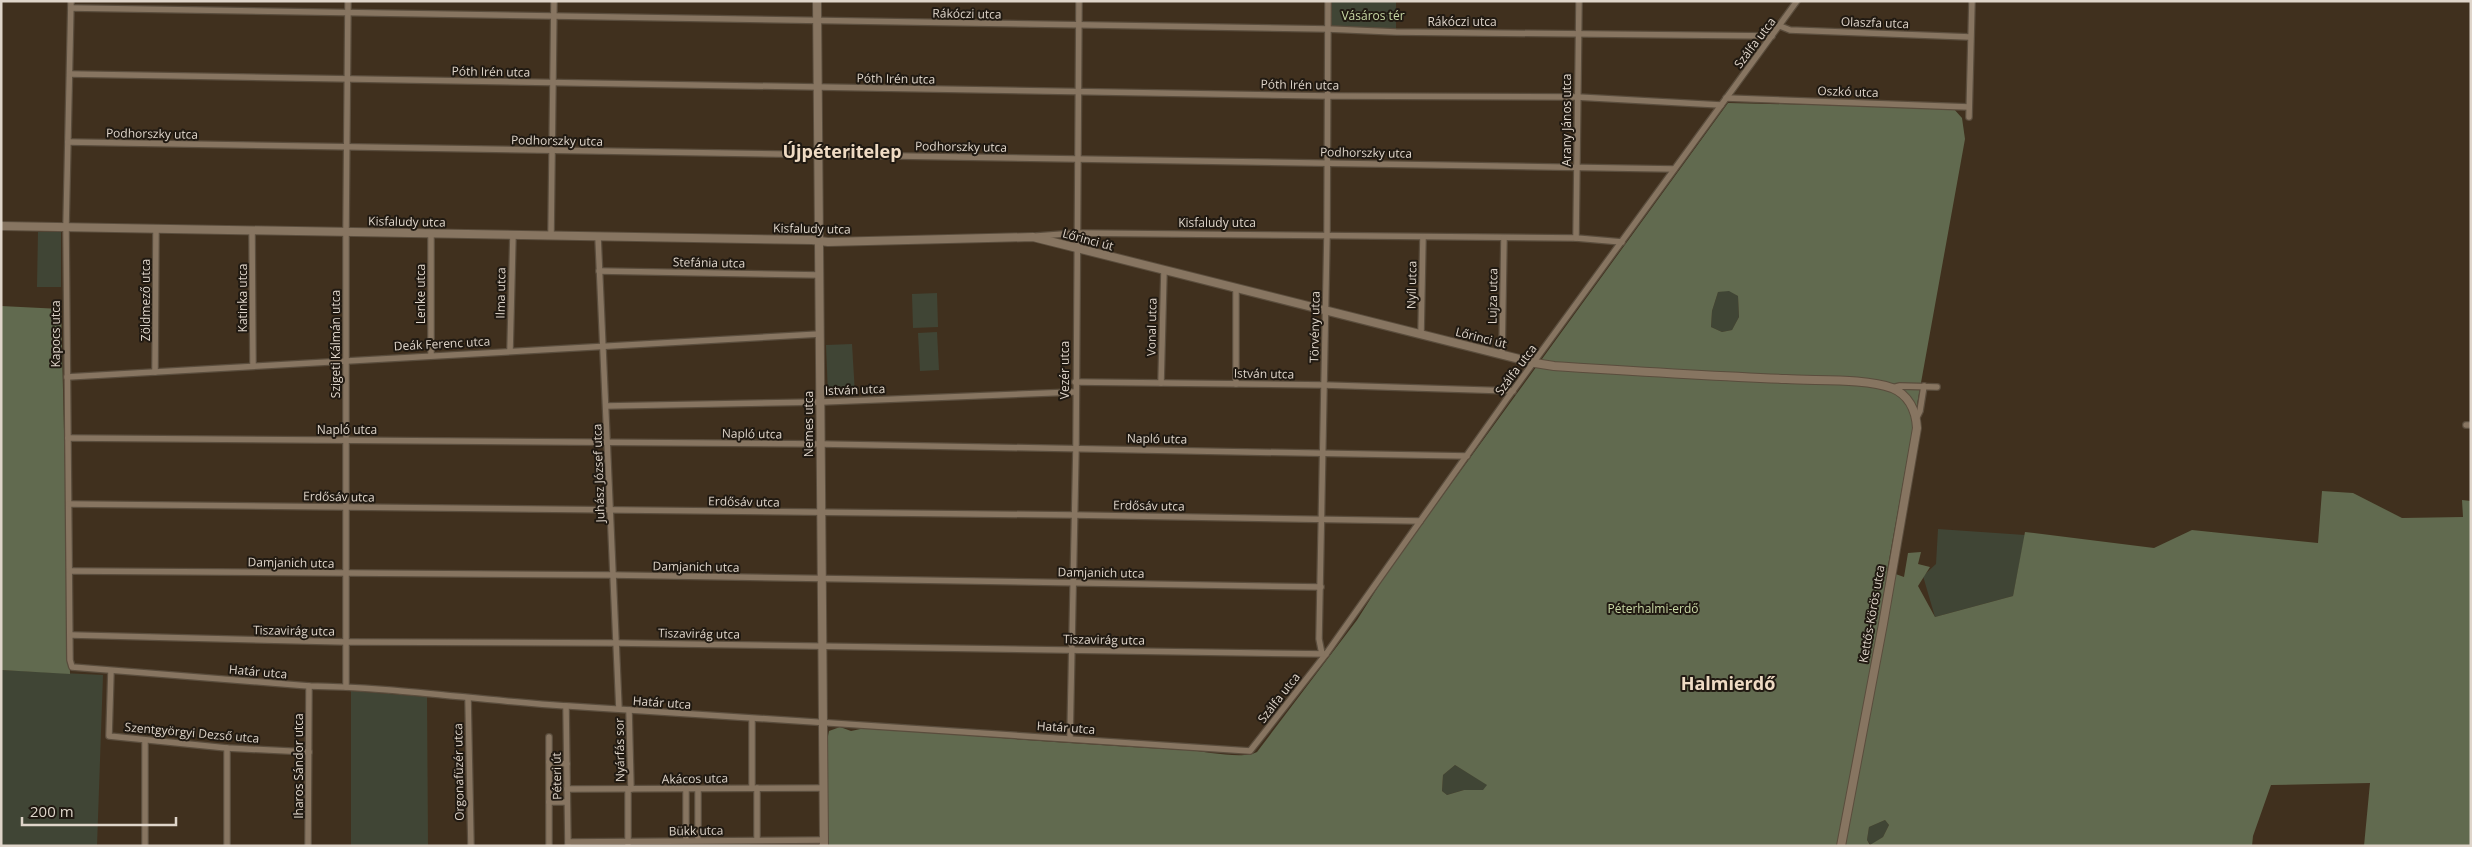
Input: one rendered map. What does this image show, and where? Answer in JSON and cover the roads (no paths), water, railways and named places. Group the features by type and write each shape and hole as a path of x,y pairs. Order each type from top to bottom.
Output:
{"street":[{"name":"Szigeti Kálmán utca","path":"346,687 348,1"},
{"path":"551,236 554,1"},
{"name":"Nemes utca","path":"817,1 824,843"},
{"name":"Vezér utca","path":"1070,738 1076,448 1079,1"},
{"name":"Törvény utca","path":"1324,654 1319,640 1324,452 1328,1"},
{"name":"Arany János utca","path":"1576,238 1576,97 1579,1"},
{"name":"Szálfa utca","path":"1250,750 1324,654 1797,1"},
{"path":"1969,117 1972,1"},
{"name":"Rákóczi utca","path":"71,5 348,13 1328,29 1396,32 1772,36"},
{"name":"Kapocs utca","path":"71,5 66,227 66,377 72,635 70,660 72,667"},
{"name":"Olaszfa utca","path":"1780,26 1790,30 1970,36"},
{"name":"Póth Irén utca","path":"70,74 1328,96 1576,97 1720,105"},
{"name":"Oszkó utca","path":"1726,98 1969,106"},
{"name":"Podhorszky utca","path":"68,142 1674,169"},
{"name":"Kisfaludy utca","path":"1,226 818,241 949,240 1033,237 1077,233 1576,238 1622,242"},
{"name":"Zöldmező utca","path":"155,372 156,229"},
{"name":"Katinka utca","path":"252,230 253,365"},
{"name":"Lenke utca","path":"430,354 431,234"},
{"name":"Ilma utca","path":"510,351 513,235"},
{"name":"Juhász József utca","path":"598,237 619,709"},
{"name":"Lőrinci út","path":"1033,237 1535,363 1691,375 1860,383 1892,388"},
{"name":"Nyíl utca","path":"1421,334 1423,237"},
{"name":"Lujza utca","path":"1502,355 1504,238"},
{"name":"Stefánia utca","path":"600,271 819,275"},
{"name":"Vonal utca","path":"1161,383 1164,271"},
{"path":"1236,289 1236,384"},
{"name":"Deák Ferenc utca","path":"66,377 430,354 820,334"},
{"name":"István utca","path":"1075,382 1324,385 1513,391"},
{"path":"1892,388 1900,386 1937,387"},
{"name":"Kettős-Körös utca","path":"1841,846 1883,624 1917,428 1916,419 1920,411 1924,386"},
{"path":"1892,388 1908,400 1916,419"},
{"name":"István utca","path":"606,406 821,402 1075,392"},
{"name":"Napló utca","path":"68,438 821,444 1466,456"},
{"name":"Erdősáv utca","path":"68,504 610,509 1420,521"},
{"name":"Damjanich utca","path":"70,571 613,575 1321,587"},
{"name":"Tiszavirág utca","path":"72,635 347,642 616,643 1324,654"},
{"name":"Határ utca","path":"72,667 309,686 346,687 566,706 1250,750"},
{"name":"Szentgyörgyi Dezső utca","path":"111,671 110,736 227,748 309,752"},
{"name":"Iharos Sándor utca","path":"308,846 309,686"},
{"name":"Orgonafüzér utca","path":"468,698 471,846"},
{"name":"Péteri út","path":"566,706 568,844"},
{"name":"Nyárfás sor","path":"628,844 629,710"},
{"path":"752,719 757,840"},
{"path":"549,737 550,846"},
{"path":"145,740 145,846"},
{"path":"227,748 227,846"},
{"path":"549,762 567,764"},
{"name":"Akácos utca","path":"567,789 824,788"},
{"path":"698,789 698,840"},
{"path":"686,790 686,840"},
{"path":"549,802 567,802"},
{"name":"Bükk utca","path":"568,844 628,844 686,840 757,840 824,843"}],"district":[{"name":"Újpéteritelep","path":"842,152"},
{"name":"Halmierdő","path":"1728,684"}],"park label":[{"name":"Vásáros tér","path":"1373,16"},
{"name":"Péterhalmi-erdő","path":"1653,609"}]}
